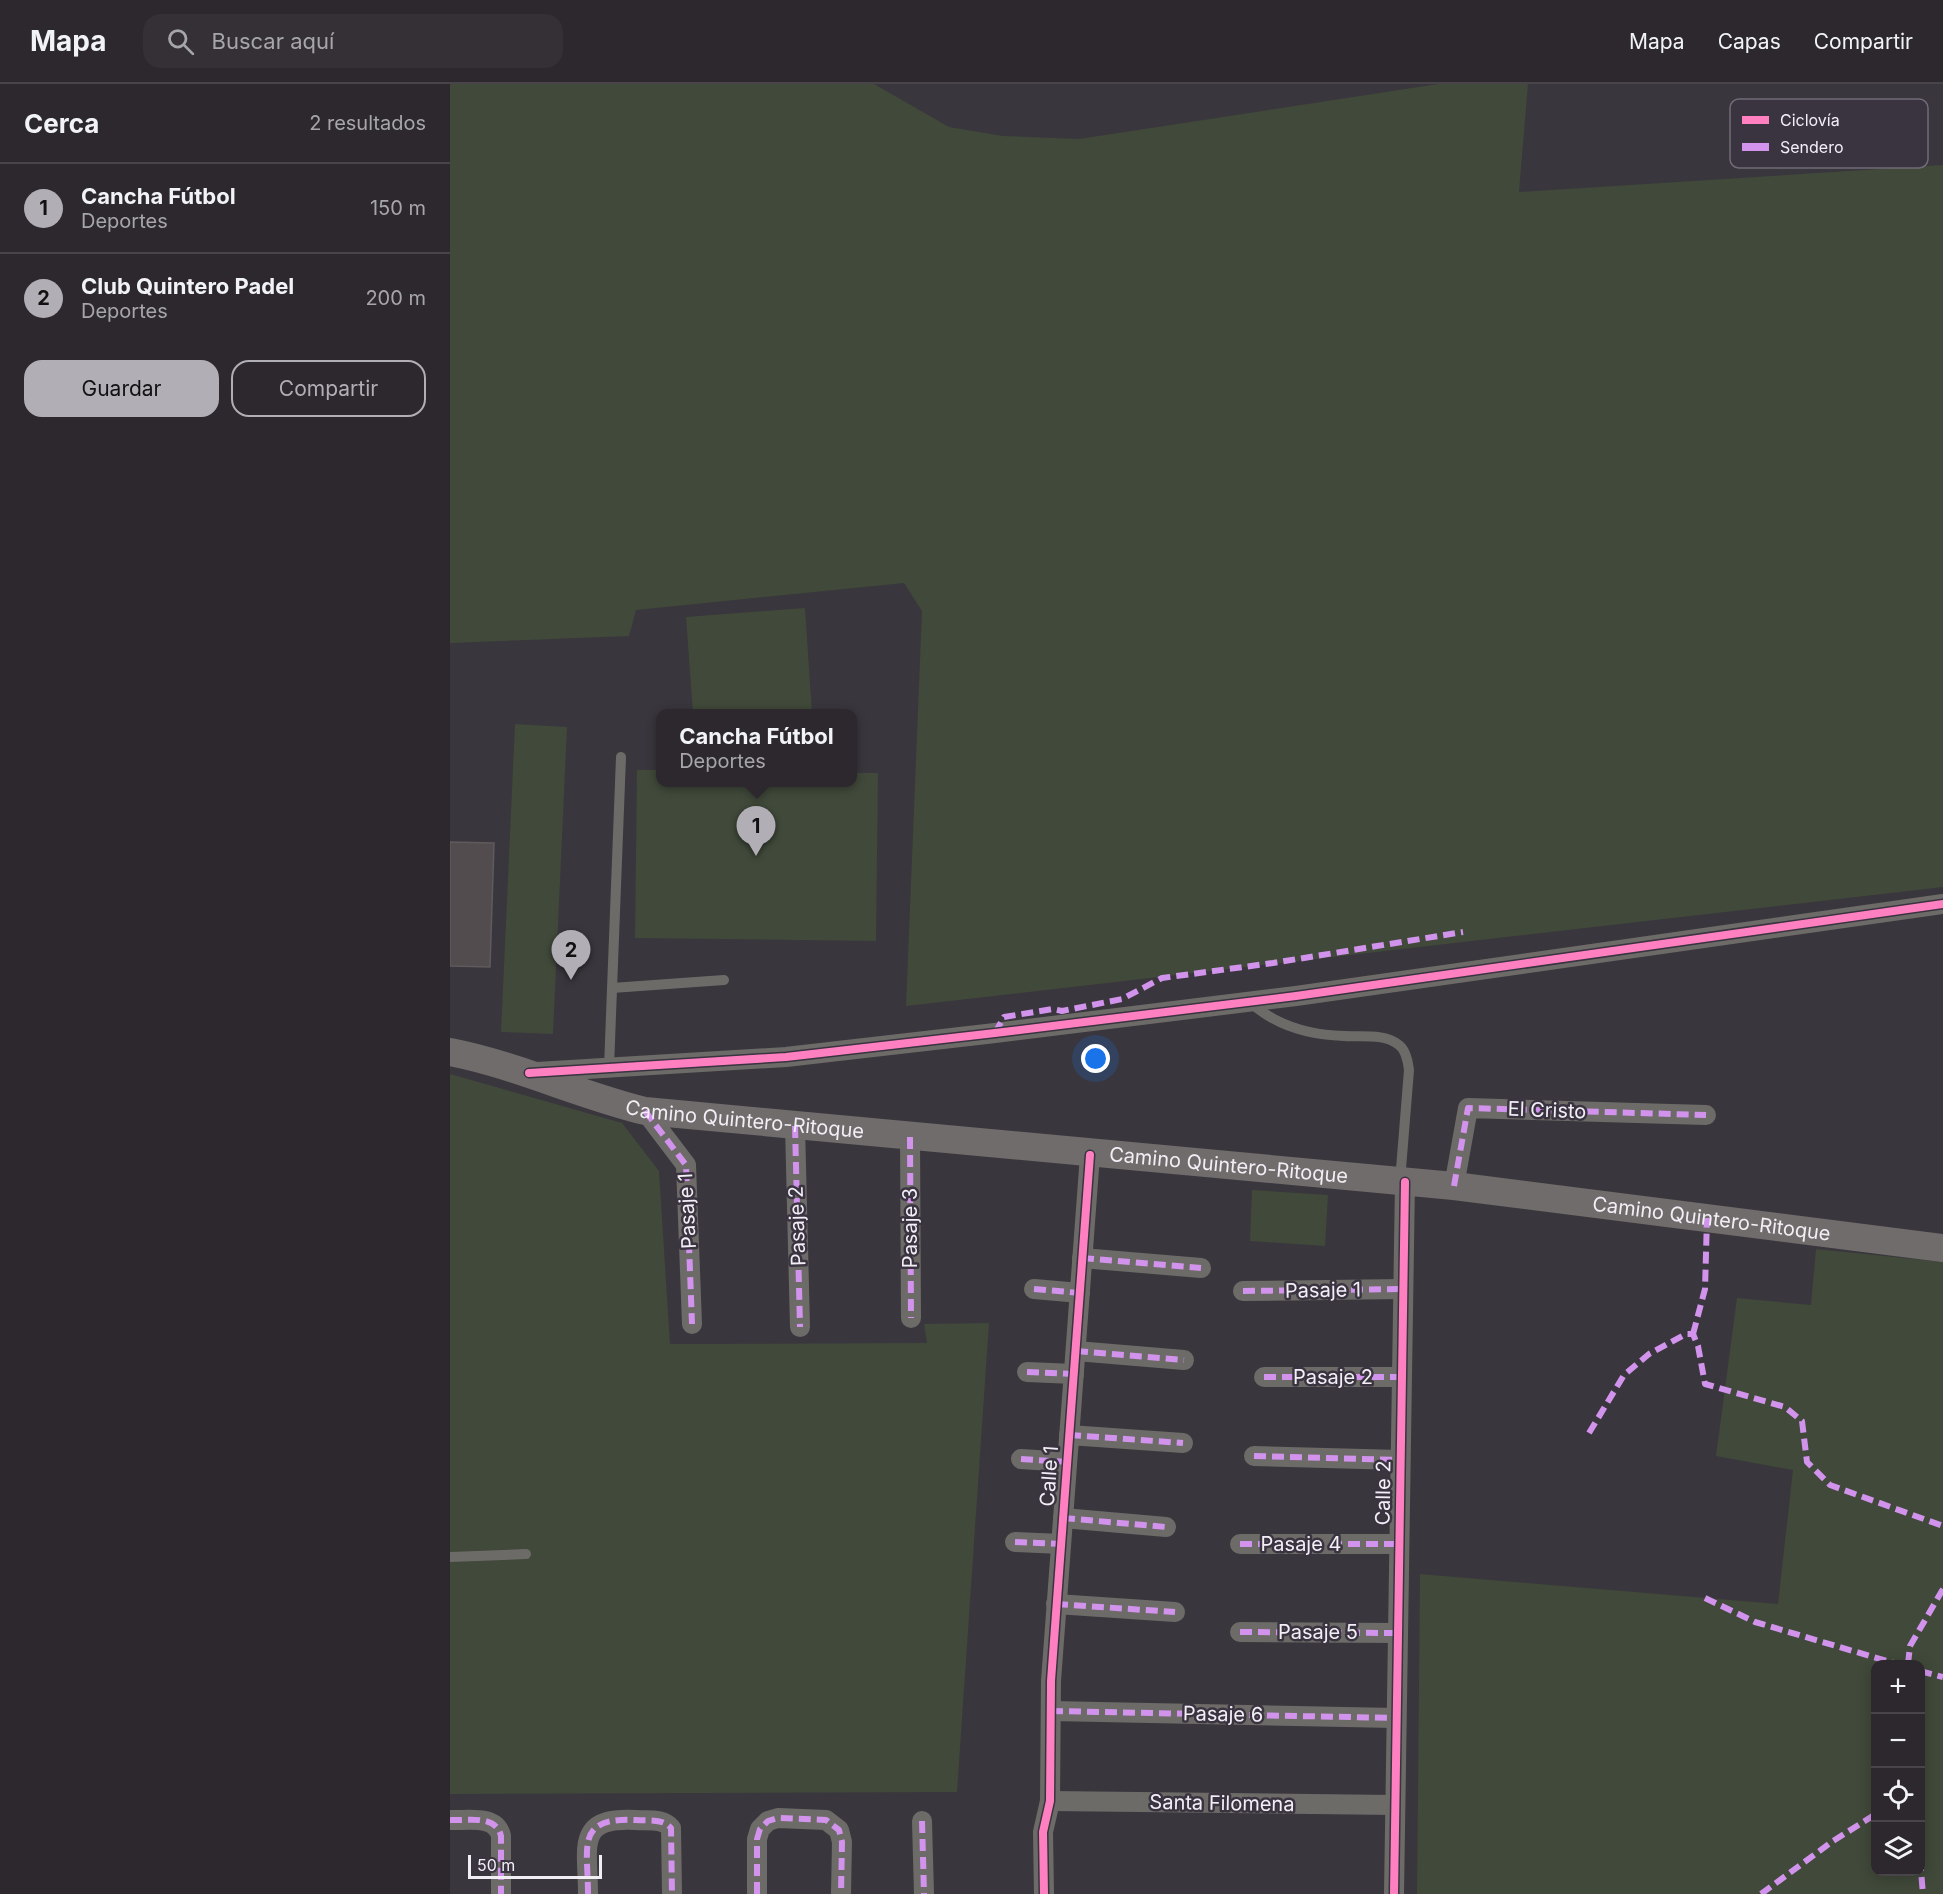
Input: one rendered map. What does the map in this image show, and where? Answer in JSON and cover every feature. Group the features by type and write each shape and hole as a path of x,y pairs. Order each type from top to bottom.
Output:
{"main road":[{"name":"Camino Quintero-Ritoque","path":"450,1052 530,1073 590,1096 645,1111 1090,1155 1454,1186 1943,1248"}],"street":[{"path":"530,1073 786,1057 1250,1002 1943,904"},
{"name":"El Cristo","path":"1454,1186 1468,1108 1706,1115"},
{"name":"Pasaje 1","path":"645,1111 686,1165 692,1324"},
{"name":"Pasaje 2","path":"795,1126 800,1327"},
{"name":"Pasaje 3","path":"910,1137 910,1318"},
{"name":"Calle 1","path":"1044,1894 1042,1832 1050,1801 1056,1604 1090,1155"},
{"name":"Calle 2","path":"1394,1894 1403,1289 1402,1181"},
{"path":"1082,1258 1201,1268"},
{"path":"1034,1289 1080,1293"},
{"name":"Pasaje 1","path":"1243,1291 1403,1289"},
{"path":"1076,1351 1184,1360"},
{"path":"1027,1372 1074,1374"},
{"name":"Pasaje 2","path":"1264,1377 1401,1377"},
{"path":"1069,1435 1183,1443"},
{"path":"1254,1456 1400,1460"},
{"path":"1021,1459 1067,1462"},
{"path":"1063,1518 1166,1527"},
{"path":"1015,1542 1060,1544"},
{"name":"Pasaje 4","path":"1240,1544 1398,1544"},
{"path":"1056,1604 1175,1612"},
{"name":"Pasaje 5","path":"1240,1632 1397,1633"},
{"name":"Pasaje 6","path":"1051,1711 1395,1718"},
{"name":"Santa Filomena","path":"1050,1801 1394,1805"},
{"path":"757,1894 757,1839 763,1825 778,1818 821,1820 834,1825 841,1836 841,1894"},
{"path":"588,1894 588,1841 597,1826 614,1819 666,1822 672,1832 672,1894"},
{"path":"450,1820 488,1821 498,1827 501,1836 501,1894"},
{"path":"922,1821 924,1894"}],"lane":[{"path":"609,1067 621,757"},
{"path":"612,988 724,980"},
{"path":"1250,1002 1272,1019 1297,1030 1344,1036 1367,1036 1399,1044 1409,1070 1402,1181"},
{"path":"450,1557 526,1554"}],"green space":[{"path":"450,84 874,84 949,127 1003,136 1079,139 1438,84 1528,84 1519,192 1896,168 1928,168 1928,166 1943,165 1943,887 906,1006 922,611 904,583 636,610 629,636 450,643"},
{"path":"805,608 812,709 693,709 686,617"},
{"path":"515,724 567,727 553,1034 501,1032"},
{"path":"637,770 656,770 656,787 857,787 857,773 878,773 876,941 635,938"},
{"path":"450,1074 622,1123 659,1171 670,1344 927,1343 924,1324 989,1323 957,1792 450,1794"},
{"path":"1252,1190 1328,1195 1325,1246 1250,1241"},
{"path":"1816,1249 1943,1262 1943,1894 1417,1894 1420,1574 1778,1604 1793,1470 1716,1456 1737,1298 1811,1305"}],"building":[{"path":"450,842 494,843 490,967 450,966"}],"marked path":[{"path":"995,1033 1004,1017 1053,1009 1062,1011 1122,999 1162,978 1273,963 1463,932"},
{"path":"1454,1186 1468,1108 1706,1115"},
{"path":"645,1111 686,1165 692,1324"},
{"path":"795,1126 800,1327"},
{"path":"910,1137 911,1318"},
{"path":"1693,1334 1705,1289 1707,1218"},
{"path":"1082,1258 1201,1268"},
{"path":"1034,1289 1080,1293"},
{"path":"1243,1291 1403,1289"},
{"path":"1589,1433 1624,1375 1649,1354 1686,1334 1693,1334 1698,1346 1705,1384 1785,1407 1802,1421 1807,1462 1830,1485 1943,1526"},
{"path":"1076,1351 1184,1360"},
{"path":"1027,1372 1074,1374"},
{"path":"1264,1377 1401,1377"},
{"path":"1069,1435 1183,1443"},
{"path":"1254,1456 1400,1460"},
{"path":"1021,1459 1067,1462"},
{"path":"1063,1518 1166,1527"},
{"path":"1015,1542 1061,1544"},
{"path":"1240,1544 1398,1544"},
{"path":"1908,1660 1910,1646 1943,1589"},
{"path":"1705,1598 1755,1622 1883,1660"},
{"path":"1056,1604 1175,1612"},
{"path":"1240,1632 1397,1633"},
{"path":"1925,1672 1943,1677"},
{"path":"1051,1711 1395,1718"},
{"path":"1761,1894 1833,1841 1871,1817"},
{"path":"757,1894 757,1839 760,1829 768,1821 778,1818 826,1820 839,1830 842,1842 841,1894"},
{"path":"450,1820 480,1820 493,1824 498,1829 501,1836 501,1894"},
{"path":"588,1894 587,1849 589,1838 594,1829 616,1820 660,1821 671,1828 672,1894"},
{"path":"922,1821 924,1894"},
{"path":"1921,1876 1923,1894"}],"cycle path":[{"path":"529,1073 786,1057 995,1033 1296,996 1943,904"},
{"path":"1044,1894 1043,1832 1050,1801 1051,1681 1090,1155"},
{"path":"1394,1894 1405,1182"}],"place":[{"name":"Cancha Fútbol","path":"756,856"},
{"name":"Club Quintero Padel","path":"571,980"}]}
